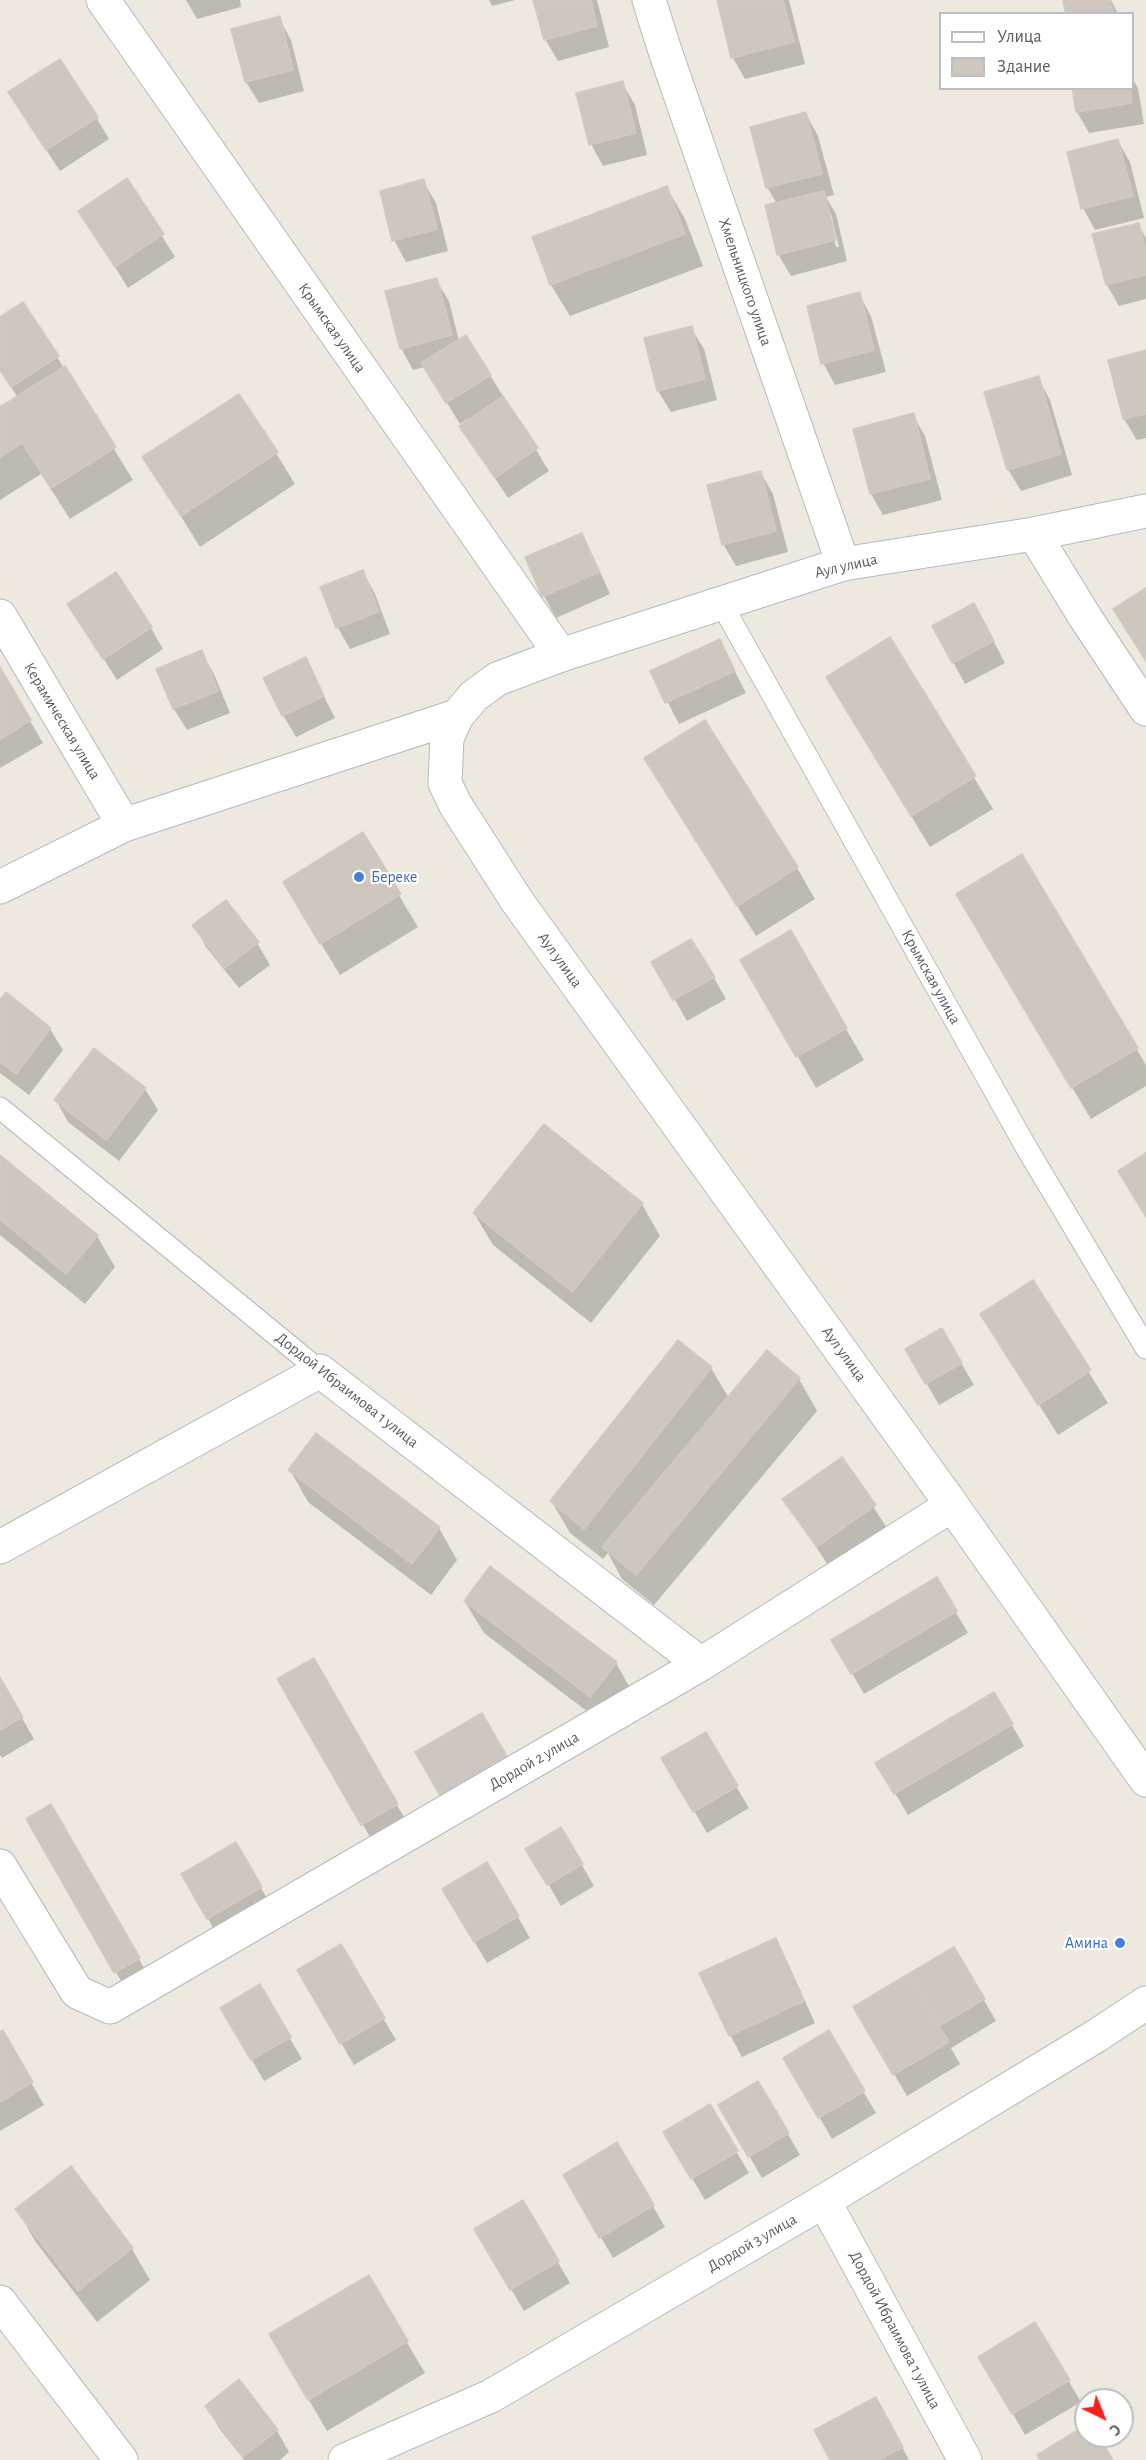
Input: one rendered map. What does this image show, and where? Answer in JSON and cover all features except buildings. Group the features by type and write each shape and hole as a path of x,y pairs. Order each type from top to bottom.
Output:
{"street":[{"name":"Крымская улица","path":"103,0 561,655"},
{"name":"Хмельницкого улица","path":"650,0 665,51 843,564"},
{"name":"Аул улица","path":"1146,511 1034,534 843,564 561,655 497,679 474,696 457,717 447,738 444,759 445,783 455,804 517,901 952,1505 1146,1779"},
{"path":"1034,534 1146,709"},
{"name":"Керамическая улица","path":"0,616 124,825"},
{"path":"0,887 124,825 457,717"},
{"path":"0,1547 320,1371"},
{"name":"Дордой Ибраимова 1 улица","path":"320,1371 700,1664"},
{"name":"Дордой 2 улица","path":"0,1866 77,1992 110,2007 700,1664 952,1505"},
{"name":"Дордой 3 улица","path":"345,2460 491,2396 824,2201 1096,2036 1146,2003"},
{"name":"Дордой Ибраимова 1 улица","path":"824,2201 965,2460"},
{"path":"0,2302 121,2460"}],"lane":[{"name":"Крымская улица","path":"721,603 1020,1137 1146,1348"},
{"name":"Дордой Ибраимова 1 улица","path":"0,1108 320,1371"}],"place":[{"name":"Береке","path":"359,877"},
{"name":"Амина","path":"1120,1943"}]}
